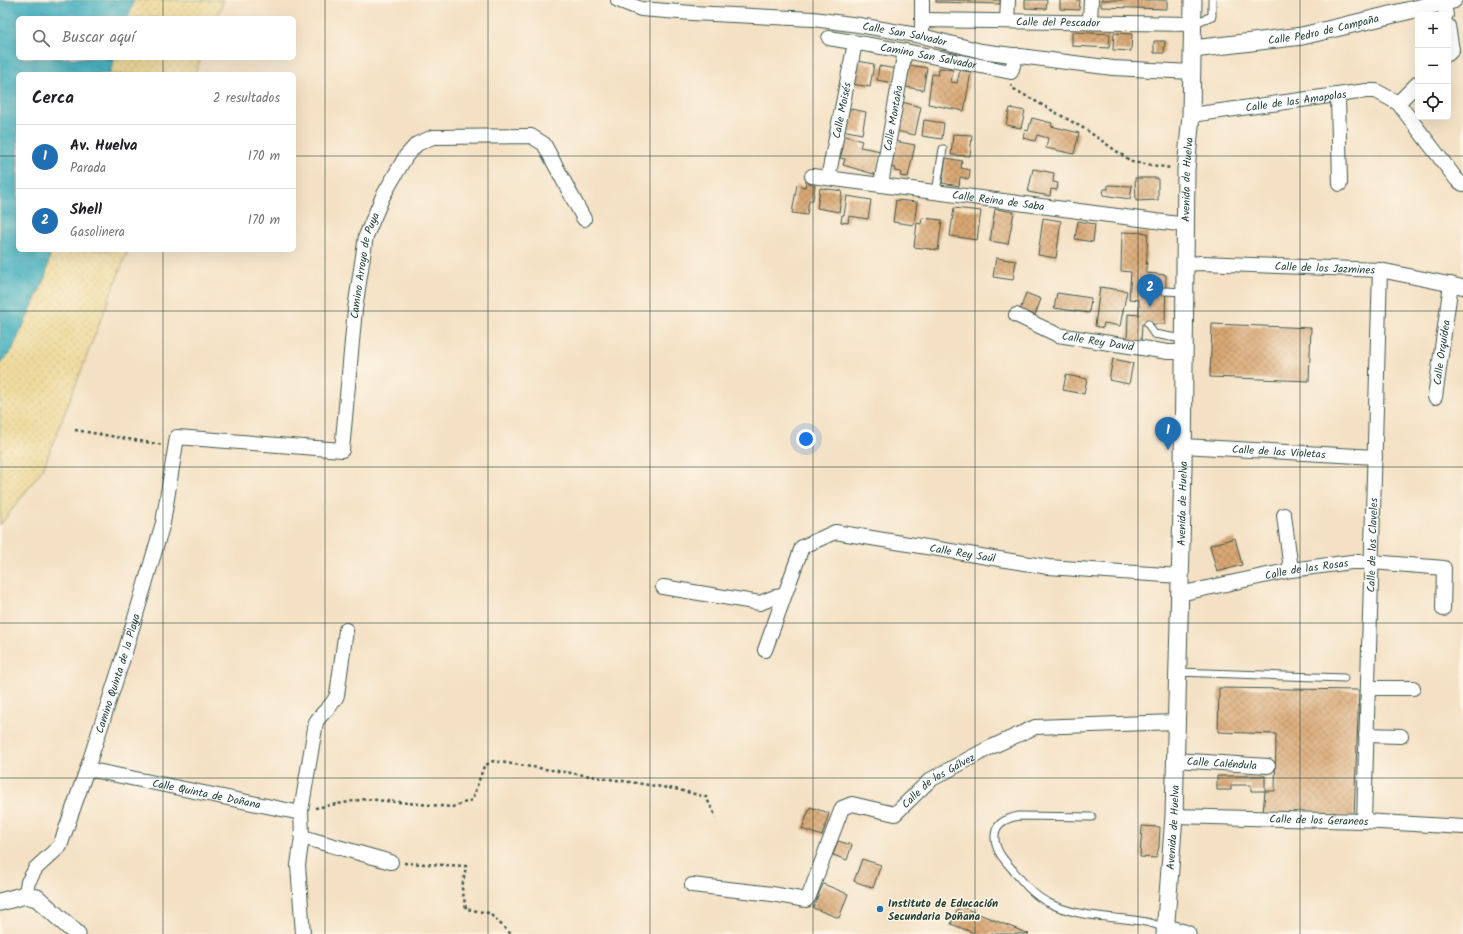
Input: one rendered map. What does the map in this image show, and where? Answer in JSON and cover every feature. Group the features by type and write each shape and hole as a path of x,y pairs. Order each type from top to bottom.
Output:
{"street":[{"name":"Calle San Salvador","path":"618,0 641,9 813,19 922,36 981,51 1113,68 1192,72"},
{"path":"922,0 922,36"},
{"path":"1007,21 1008,0"},
{"path":"1090,21 1091,0"},
{"name":"Avenida de Huelva","path":"1166,931 1174,816 1183,446 1186,170 1191,115 1193,0"},
{"name":"Calle Pedro de Campaña","path":"1192,49 1302,36 1447,6"},
{"name":"Calle del Pescador","path":"922,20 1090,21 1193,24"},
{"name":"Camino San Salvador","path":"829,38 1011,72"},
{"name":"Calle Moisés","path":"828,178 855,43"},
{"name":"Calle Montaña","path":"881,184 905,51"},
{"path":"1011,72 1016,55"},
{"path":"1417,84 1398,103 1457,180 1463,184"},
{"name":"Calle de las Amapolas","path":"1191,115 1366,91 1376,91 1398,103"},
{"path":"1338,95 1340,184"},
{"name":"Camino Arroyo de Puya","path":"176,442 342,450 354,309 366,236 383,196 406,156 416,144 433,137 531,136 544,144 584,219"},
{"name":"Calle Reina de Saba","path":"812,176 1186,225"},
{"name":"Calle de los Jazmines","path":"1185,264 1202,263 1380,270 1457,286"},
{"name":"Calle de los Claveles","path":"1364,821 1380,270"},
{"name":"Calle Orquídea","path":"1435,397 1457,286"},
{"name":"Calle Rey David","path":"1016,315 1058,335 1168,352 1183,345"},
{"name":"Camino Quinta de la Playa","path":"25,895 28,882 36,868 60,846 125,652 163,523 176,442"},
{"name":"Calle de las Violetas","path":"1183,446 1375,456"},
{"path":"1284,515 1291,570"},
{"name":"Calle Rey Saúl","path":"765,650 802,547 835,532 1048,567 1180,576"},
{"name":"Calle de las Rosas","path":"1179,594 1291,570 1352,562 1372,562 1444,568 1443,608"},
{"path":"663,587 760,603 775,597 784,596"},
{"path":"303,934 298,865 302,837 301,811 316,722 334,702 337,695 346,630"},
{"path":"1368,688 1413,688"},
{"name":"Calle de los Gálvez","path":"692,885 772,894 806,900 809,896 842,808 852,804 895,814 930,780 987,749 1035,727 1176,722"},
{"path":"1366,735 1401,736"},
{"name":"Calle Caléndula","path":"1175,760 1268,766"},
{"name":"Calle Quinta de Doñana","path":"86,769 296,812 301,811"},
{"name":"Calle de los Geraneos","path":"1174,816 1364,821 1463,827"},
{"path":"302,837 391,862"},
{"path":"0,902 25,895 38,898 77,934"},
{"path":"1166,931 1187,934"}],"lane":[{"path":"1193,24 1212,16 1212,0"},
{"path":"936,192 943,149"},
{"path":"1165,291 1184,292"},
{"path":"1148,324 1154,334 1183,345"},
{"path":"1177,672 1344,678"},
{"path":"1092,817 1011,817 1001,822 996,830 995,841 1000,855 1029,888 1047,902 1071,912 1147,922 1166,931"}],"path":[{"path":"1011,72 1012,88 1085,129 1132,162 1186,170"},
{"path":"74,430 176,442"},
{"path":"301,811 365,799 452,807 472,800 484,766 493,761 675,789 706,797 716,817"},
{"path":"391,862 466,866 462,888 466,909 489,913 511,934"}],"sand":[{"path":"134,0 224,0 218,16 129,16"},
{"path":"114,60 200,60 196,72 110,72"},
{"path":"51,252 127,252 43,469 0,525 0,364 12,350 45,278"}],"water":[{"path":"0,0 134,0 129,16 16,16 16,60 114,60 110,72 16,72 16,252 51,252 45,278 12,350 0,364"}],"building":[{"path":"936,0 1000,0 1000,4 936,2"},
{"path":"1025,0 1047,0 1046,9 1025,8"},
{"path":"1060,0 1080,0 1079,10 1060,9"},
{"path":"1101,0 1167,0 1167,9 1101,7"},
{"path":"1072,32 1110,34 1109,48 1072,46"},
{"path":"1114,33 1132,34 1131,51 1113,50"},
{"path":"1154,41 1165,41 1164,53 1154,53"},
{"path":"857,61 874,64 870,87 852,84"},
{"path":"910,65 927,68 923,90 906,87"},
{"path":"879,66 896,69 893,83 877,80"},
{"path":"939,68 953,70 951,82 957,83 960,70 971,72 964,111 928,104 932,74 938,75"},
{"path":"902,102 921,107 915,135 896,131"},
{"path":"846,108 866,112 862,134 842,130"},
{"path":"1010,108 1025,111 1021,128 1006,125"},
{"path":"1032,118 1052,123 1051,126 1079,133 1074,154 1046,148 1048,138 1037,135 1035,141 1023,138 1025,130 1028,131"},
{"path":"924,120 944,123 942,139 922,136"},
{"path":"953,134 972,135 970,156 951,155"},
{"path":"842,135 862,141 860,147 881,151 877,175 843,165 845,159 840,158 843,148 839,147"},
{"path":"894,141 915,145 908,177 900,176 901,172 894,171 895,168 891,167 895,150 892,150"},
{"path":"946,158 962,161 961,168 970,170 969,179 960,177 959,186 942,183"},
{"path":"1033,169 1054,173 1053,182 1058,183 1057,190 1051,189 1050,196 1028,192"},
{"path":"1135,178 1158,178 1158,200 1136,201"},
{"path":"806,181 815,183 813,200 809,200 807,215 792,213 797,185 805,187"},
{"path":"1108,185 1132,186 1130,199 1103,195 1104,189 1108,189"},
{"path":"820,188 842,191 839,212 817,208"},
{"path":"847,196 871,200 868,219 849,216 848,223 841,222 842,215 844,215"},
{"path":"896,200 917,202 914,225 893,222"},
{"path":"954,208 981,211 977,240 950,236"},
{"path":"995,209 1014,212 1008,244 990,241"},
{"path":"922,218 942,220 938,250 914,247 917,223 921,224"},
{"path":"1043,218 1061,221 1056,258 1038,255"},
{"path":"1078,221 1095,224 1093,242 1075,239"},
{"path":"1122,232 1148,233 1146,273 1166,275 1165,324 1142,324 1141,341 1127,341 1128,314 1139,315 1139,300 1129,299 1131,272 1121,271"},
{"path":"996,258 1016,261 1013,280 993,277"},
{"path":"1100,287 1127,291 1120,326 1104,323 1103,328 1095,326"},
{"path":"1026,293 1041,299 1035,315 1020,310"},
{"path":"1057,293 1091,298 1089,313 1054,308"},
{"path":"1212,324 1311,328 1309,381 1210,377"},
{"path":"1113,359 1133,363 1129,384 1109,380"},
{"path":"1066,375 1087,379 1084,394 1063,390"},
{"path":"1235,538 1242,565 1217,572 1210,545"},
{"path":"1219,688 1359,690 1354,817 1263,813 1265,791 1275,791 1276,734 1218,732"},
{"path":"1217,776 1265,776 1265,791 1251,791 1251,785 1231,785 1231,790 1217,790"},
{"path":"810,807 829,813 822,836 802,829"},
{"path":"1142,826 1160,827 1159,847 1156,858 1140,857"},
{"path":"838,841 852,845 847,860 833,855"},
{"path":"862,859 881,865 873,888 854,881"},
{"path":"823,884 848,894 839,918 813,908"},
{"path":"959,906 1029,934 977,934 951,924"}],"place":[{"name":"Shell","path":"1150,307"},
{"name":"Av. Huelva","path":"1168,450"},
{"name":"Instituto de Educación Secundaria Doñana","path":"880,909"}]}
